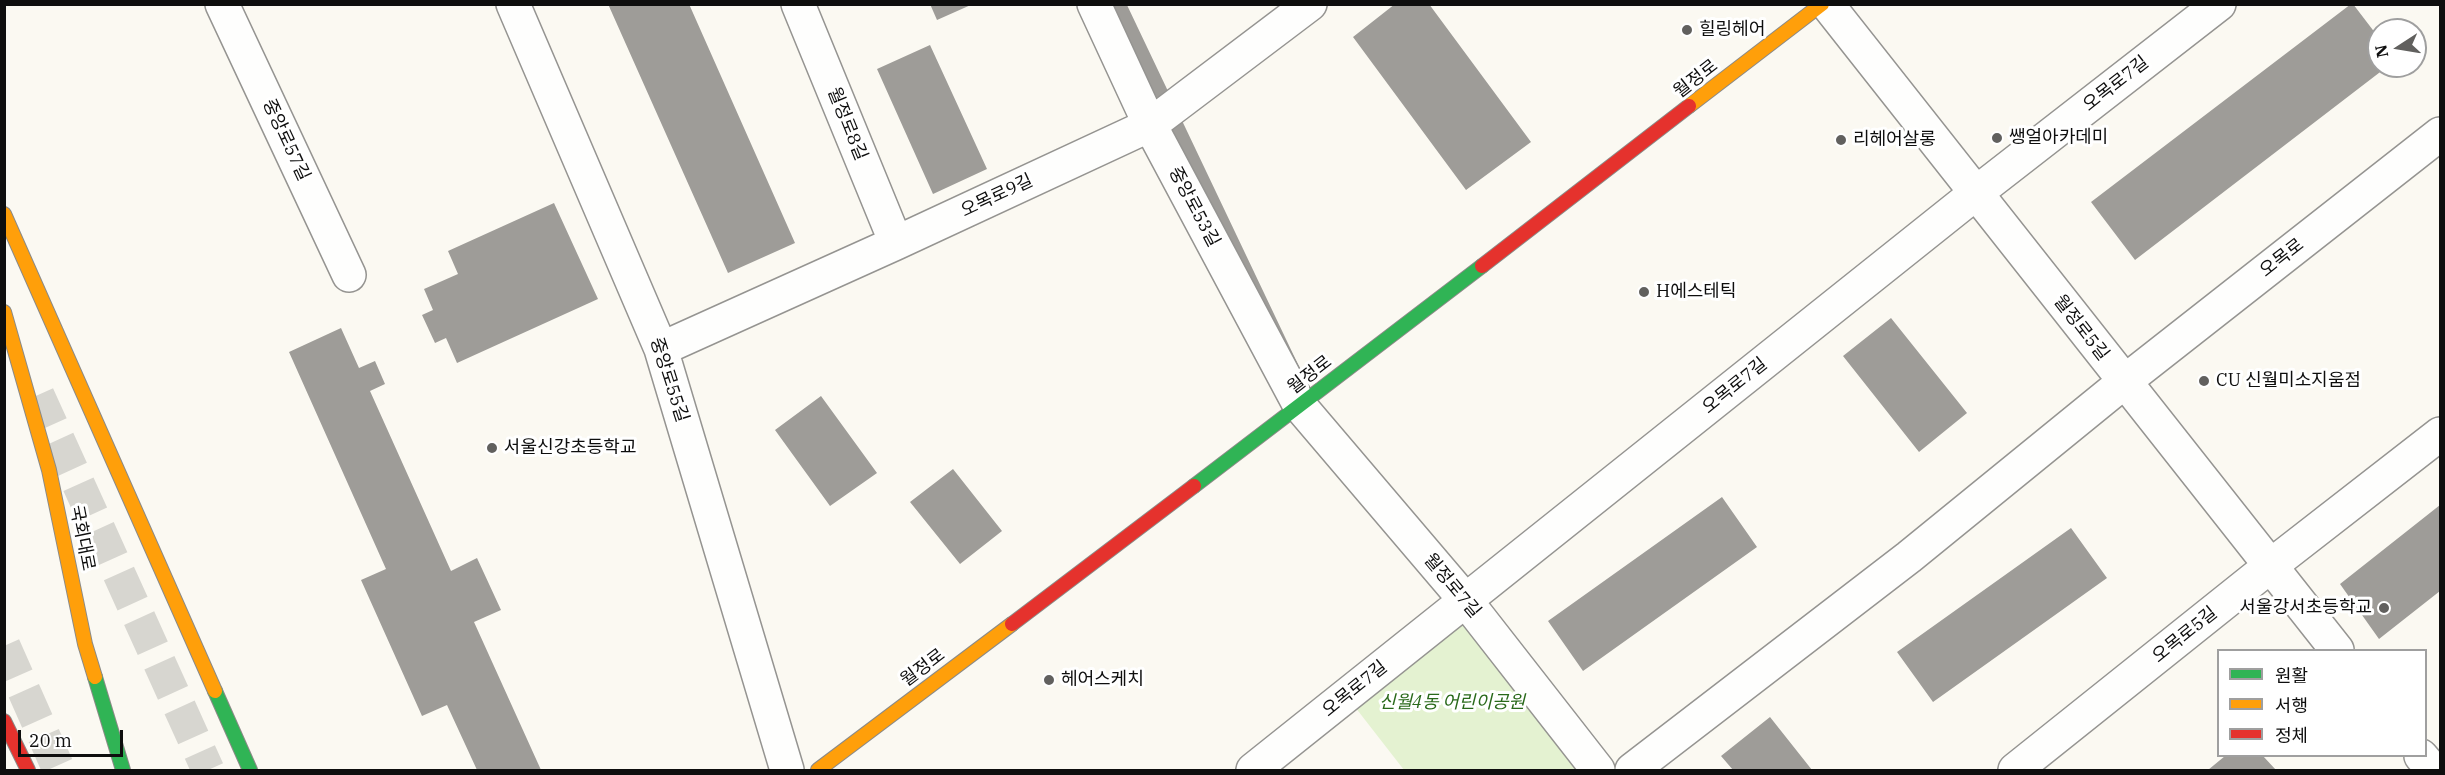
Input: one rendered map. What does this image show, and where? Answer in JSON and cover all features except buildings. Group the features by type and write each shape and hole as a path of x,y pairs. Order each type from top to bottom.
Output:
{"street":[{"name":"중앙로57길","path":"222,4 349,275"},
{"name":"중앙로55길","path":"513,4 661,349 787,771"},
{"name":"월정로8길","path":"798,4 896,243"},
{"name":"중앙로53길","path":"1094,4 1150,125 1300,406"},
{"name":"오목로9길","path":"661,349 1150,125 1310,4"},
{"name":"월정로","path":"818,771 1300,406 1822,4"},
{"name":"월정로5길","path":"1827,4 2335,649"},
{"name":"오목로7길","path":"1253,771 1976,193 2220,4"},
{"name":"오목로","path":"1632,771 1909,556 2124,382 2440,134"},
{"path":"4,214 250,771"},
{"name":"국회대로","path":"4,312 50,470 85,644 123,771"},
{"name":"월정로7길","path":"1300,406 1466,601 1598,771"},
{"name":"오목로5길","path":"2015,771 2269,567 2440,434"},
{"path":"4,721 28,771"},
{"path":"2422,757 2433,771"}],"green space":[{"name":"신월4동 어린이공원","path":"1465,607 1591,770 1404,770 1348,698"}],"tunnel":[{"path":"38,395 208,770"},
{"path":"4,646 59,770"}],"traffic: fast":[{"path":"1194,486 1482,266"},
{"path":"95,677 123,770"},
{"path":"215,691 250,770"}],"traffic: slow":[{"path":"1689,106 1822,4"},
{"path":"4,214 215,691"},
{"path":"4,312 49,470 85,644 95,677"},
{"path":"818,770 1012,624"}],"traffic: jam":[{"path":"1482,266 1689,106"},
{"path":"1012,624 1194,486"},
{"path":"4,721 28,770"}],"place":[{"name":"힐링헤어","path":"1687,30"},
{"name":"쌩얼아카데미","path":"1997,138"},
{"name":"리헤어살롱","path":"1841,140"},
{"name":"H에스테틱","path":"1644,292"},
{"name":"CU 신월미소지움점","path":"2204,381"},
{"name":"서울신강초등학교","path":"492,448"},
{"name":"서울강서초등학교","path":"2384,608"},
{"name":"헤어스케치","path":"1049,680"}]}
